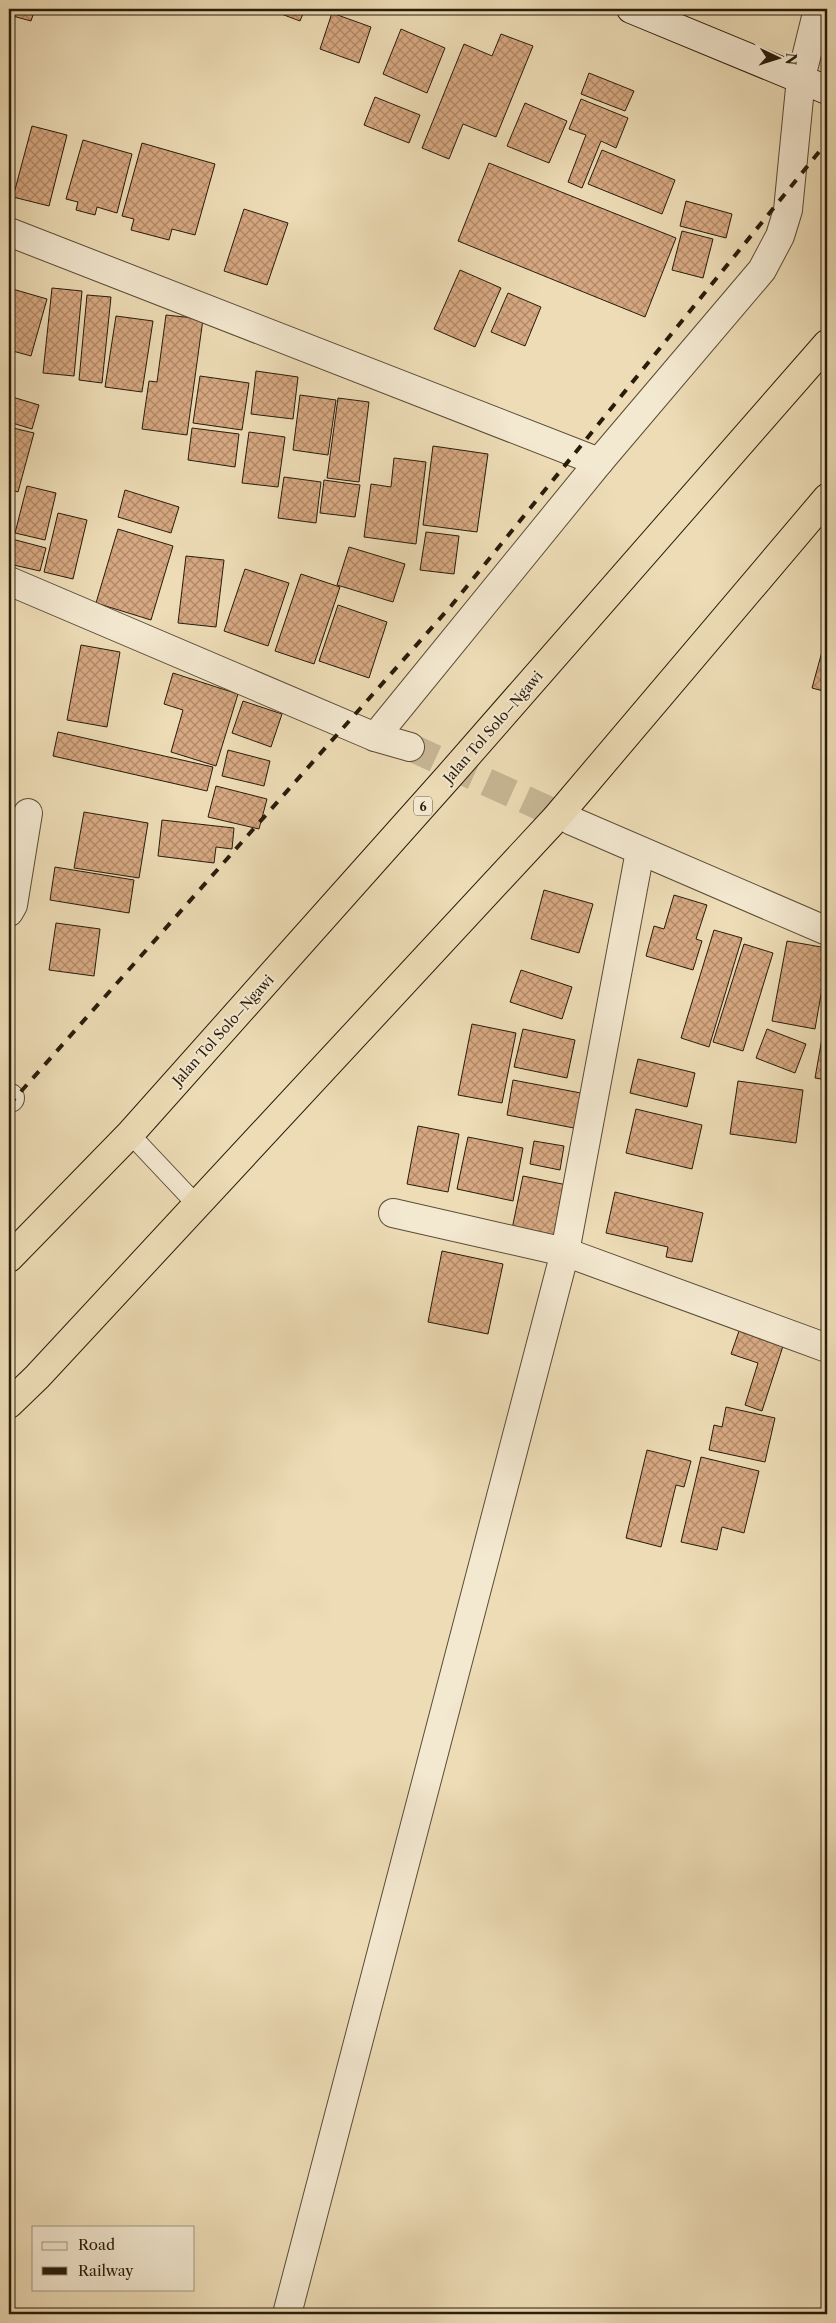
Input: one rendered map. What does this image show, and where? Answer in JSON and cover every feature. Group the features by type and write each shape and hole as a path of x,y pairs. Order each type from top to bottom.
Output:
{"highway":[{"name":"Jalan Tol Solo–Ngawi","path":"9,1258 130,1134 450,775 827,344"},
{"path":"9,1404 37,1378 196,1204 556,818 827,498"}],"street":[{"path":"631,9 827,90"},
{"path":"375,737 599,462 762,270 780,236 788,210 801,78 818,9"},
{"path":"9,232 599,462"},
{"path":"9,581 375,737 410,747"},
{"path":"9,912 13,905 28,813"},
{"path":"572,821 827,931"},
{"path":"287,2314 564,1252 640,851"},
{"path":"393,1213 564,1252 827,1348"}],"lane":[{"path":"130,1134 196,1204"}],"building":[{"path":"9,9 35,9 31,21 9,15"},
{"path":"268,9 305,9 300,21"},
{"path":"332,13 371,27 359,63 320,49"},
{"path":"401,29 445,48 427,93 383,74"},
{"path":"501,34 533,46 496,137 463,124 449,159 422,148 464,44 492,56"},
{"path":"589,73 634,91 625,111 581,94"},
{"path":"375,97 420,115 409,143 364,125"},
{"path":"581,99 628,118 616,148 601,141 582,188 568,182 586,135 569,129"},
{"path":"525,103 567,121 549,163 507,146"},
{"path":"32,126 67,135 49,206 13,197"},
{"path":"83,140 132,154 117,213 97,207 95,215 76,210 78,202 66,199"},
{"path":"142,143 215,164 195,235 172,229 169,240 131,230 134,219 122,216"},
{"path":"602,150 675,180 662,214 588,184"},
{"path":"489,163 676,238 645,317 458,241"},
{"path":"686,201 732,214 726,238 680,226"},
{"path":"244,209 288,223 267,285 224,271"},
{"path":"682,231 713,239 703,278 672,270"},
{"path":"460,270 501,288 475,347 434,329"},
{"path":"9,288 47,299 31,356 9,350"},
{"path":"52,288 82,291 74,376 43,373"},
{"path":"508,293 541,307 525,346 491,332"},
{"path":"87,295 111,297 102,383 79,380"},
{"path":"166,315 203,319 187,435 142,429 149,381 157,382"},
{"path":"116,316 153,321 142,392 105,387"},
{"path":"256,371 298,377 293,419 251,414"},
{"path":"200,376 249,383 242,430 193,423"},
{"path":"300,395 336,400 328,455 293,450"},
{"path":"9,396 39,405 32,429 9,422"},
{"path":"338,398 369,402 359,482 327,478"},
{"path":"9,427 34,433 18,492 9,489"},
{"path":"192,428 239,434 235,467 188,460"},
{"path":"249,432 285,437 278,487 242,483"},
{"path":"433,446 488,454 477,532 423,525"},
{"path":"394,458 426,462 416,544 364,537 371,484 391,487"},
{"path":"284,477 321,482 316,523 278,518"},
{"path":"324,480 360,485 355,517 320,513"},
{"path":"27,486 56,493 45,540 15,533"},
{"path":"125,490 179,507 171,533 118,517"},
{"path":"58,513 87,520 73,579 44,572"},
{"path":"118,529 173,546 151,620 96,603"},
{"path":"426,532 459,536 454,574 420,570"},
{"path":"12,539 46,548 40,571 9,564"},
{"path":"349,547 405,564 393,602 337,585"},
{"path":"186,556 224,560 216,627 178,623"},
{"path":"245,569 289,583 268,646 224,631"},
{"path":"301,574 340,587 314,664 275,651"},
{"path":"338,605 387,622 369,678 319,661"},
{"path":"81,645 120,652 107,727 67,720"},
{"path":"823,648 827,649 827,692 812,688"},
{"path":"173,673 238,694 216,766 171,752 183,710 164,704"},
{"path":"243,701 282,714 271,747 232,733"},
{"path":"58,732 213,767 207,791 53,756"},
{"path":"228,750 270,761 264,786 222,776"},
{"path":"216,786 267,799 259,829 208,817"},
{"path":"84,812 148,823 139,878 74,868"},
{"path":"162,820 234,828 232,849 216,847 214,863 158,856"},
{"path":"55,867 134,880 129,913 50,900"},
{"path":"544,890 593,904 579,953 531,939"},
{"path":"674,895 707,905 696,939 702,941 693,970 646,956 654,926 664,929"},
{"path":"56,923 100,929 94,976 49,970"},
{"path":"714,930 742,938 709,1047 681,1038"},
{"path":"787,941 827,948 827,960 815,1029 772,1021"},
{"path":"744,944 773,953 743,1051 713,1042"},
{"path":"9,962 12,963 9,980"},
{"path":"521,970 572,987 562,1019 510,1002"},
{"path":"827,1010 827,1080 815,1078"},
{"path":"472,1024 516,1033 502,1103 458,1095"},
{"path":"523,1029 575,1040 567,1078 514,1067"},
{"path":"767,1029 806,1044 795,1073 756,1058"},
{"path":"638,1059 695,1073 687,1107 630,1093"},
{"path":"513,1080 586,1094 579,1129 507,1115"},
{"path":"738,1081 803,1090 796,1143 730,1134"},
{"path":"636,1109 702,1125 692,1169 626,1153"},
{"path":"418,1126 459,1134 448,1192 407,1184"},
{"path":"468,1137 523,1148 513,1201 457,1189"},
{"path":"534,1141 564,1146 560,1170 530,1164"},
{"path":"523,1176 567,1185 555,1238 512,1229"},
{"path":"615,1192 703,1213 692,1262 666,1257 668,1247 606,1233"},
{"path":"442,1251 503,1264 488,1334 428,1322"},
{"path":"739,1331 783,1346 762,1411 745,1405 758,1363 731,1354"},
{"path":"726,1407 775,1418 765,1462 709,1450 714,1425 722,1427"},
{"path":"647,1450 691,1461 684,1487 676,1485 661,1547 626,1538"},
{"path":"701,1457 759,1471 744,1533 722,1527 717,1550 681,1542"}],"tunnel":[{"path":"410,747 572,821"}],"railway":[{"path":"9,1105 451,606 827,142"}]}
